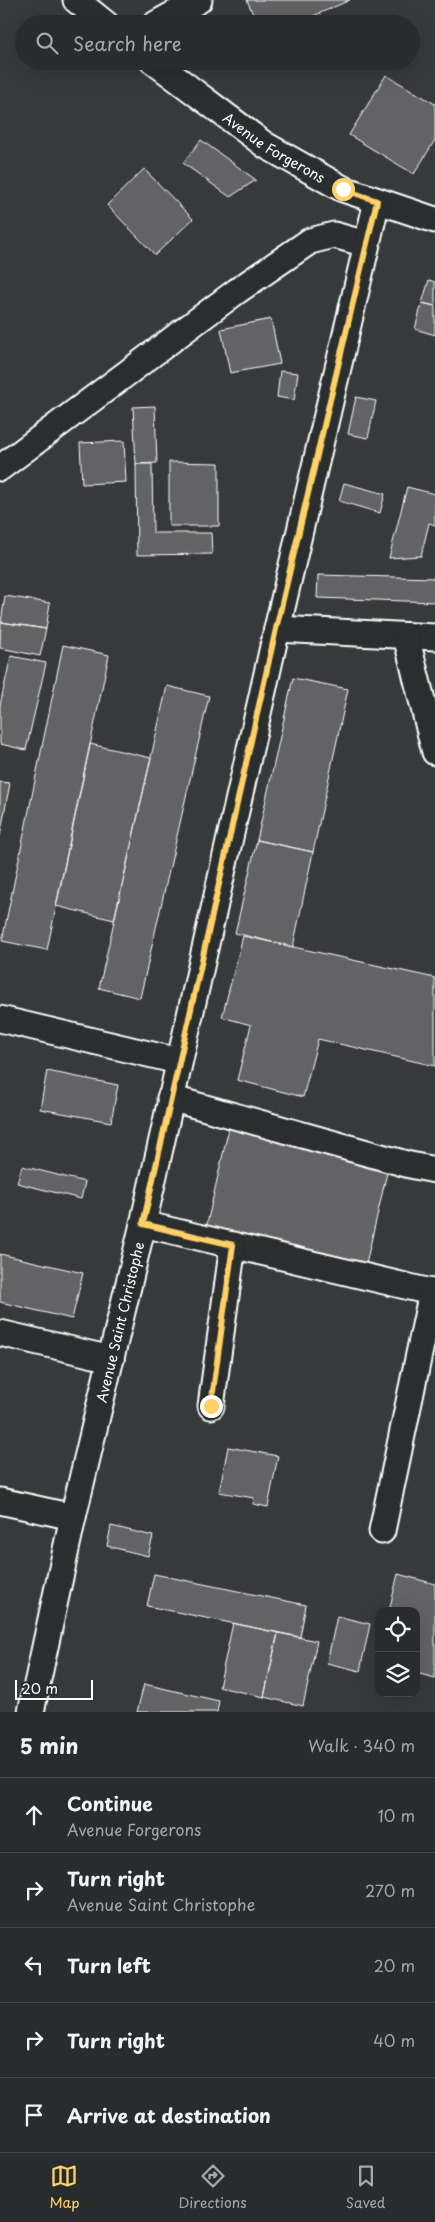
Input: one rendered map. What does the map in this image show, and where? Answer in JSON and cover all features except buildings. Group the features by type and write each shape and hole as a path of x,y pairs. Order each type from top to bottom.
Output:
{"street":[{"path":"76,0 95,15"},
{"path":"172,15 199,0"},
{"name":"Avenue Forgerons","path":"165,70 265,145 343,189 435,220"},
{"name":"Avenue Saint Christophe","path":"31,1712 73,1517 143,1224 276,629 377,201"},
{"path":"0,468 237,291 310,241 334,235 366,244"},
{"path":"276,629 435,637"},
{"path":"406,636 435,752"},
{"path":"0,1019 178,1062"},
{"path":"170,1098 410,1165 435,1170"},
{"path":"143,1224 433,1292 382,1531"},
{"path":"211,1406 233,1245"},
{"path":"0,1333 110,1358"},
{"path":"0,1501 73,1517"}],"route":[{"path":"211,1406 233,1245 143,1224 276,629 377,201 343,189"}]}
